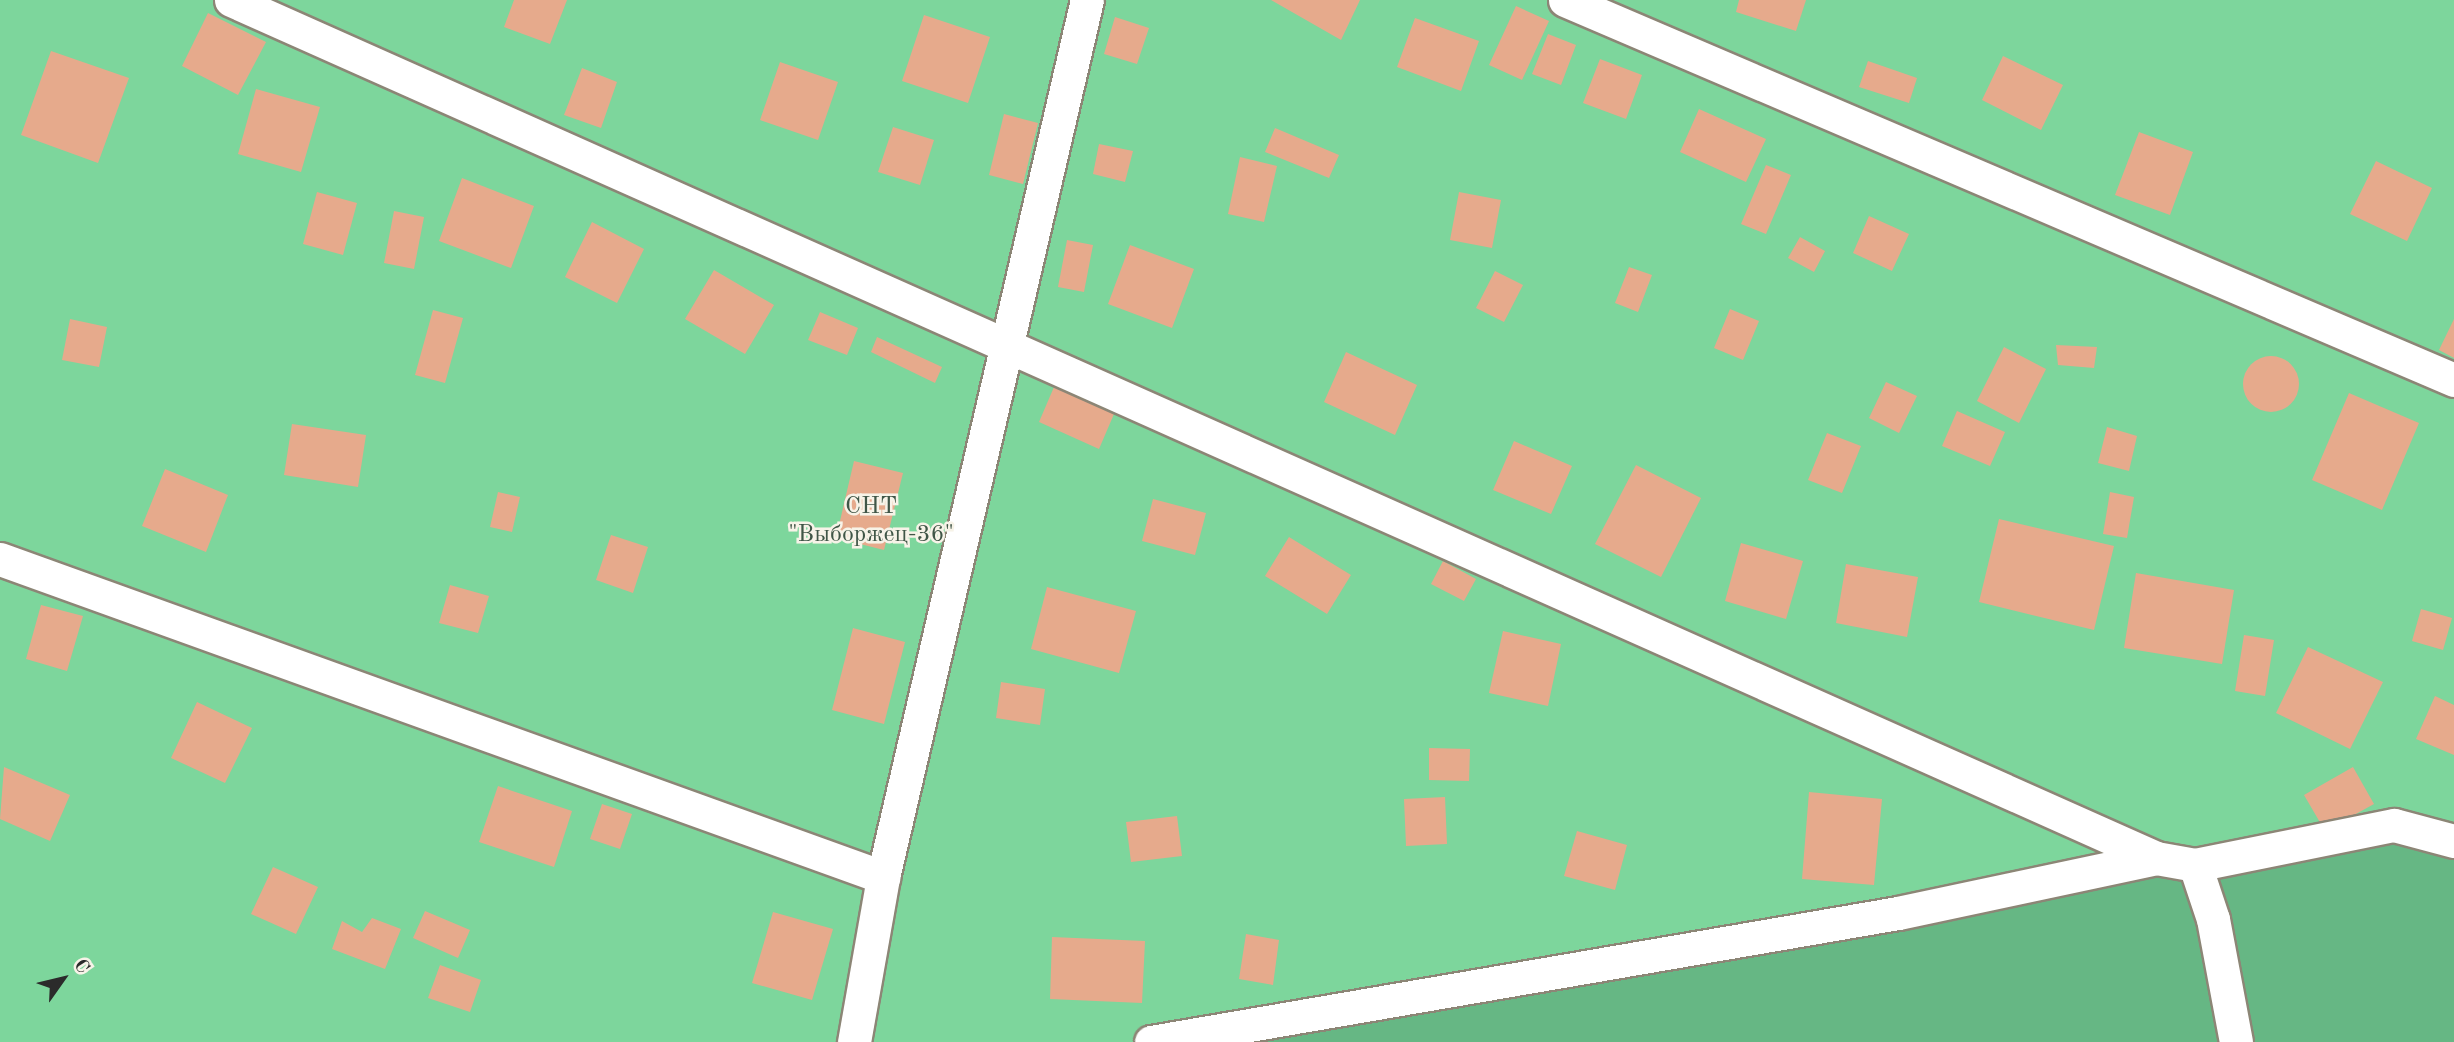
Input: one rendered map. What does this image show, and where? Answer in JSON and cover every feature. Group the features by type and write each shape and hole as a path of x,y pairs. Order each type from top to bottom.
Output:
{"street":[{"path":"231,0 2156,858 2195,865 2394,825 2454,841"},
{"path":"854,1042 883,877 1003,342 1087,0"},
{"path":"1565,0 2454,380"},
{"path":"0,559 883,877"},
{"path":"1151,1042 1898,913 2156,858"},
{"path":"2195,865 2213,919 2236,1042"}],"green space":[{"name":"СНТ \"Выборжец-36\"","path":"0,0 2454,0 2454,841 1148,1042 0,1042"},
{"path":"2400,827 2454,841 2454,1042 1148,1042"}],"building":[{"path":"514,0 567,0 550,44 504,27"},
{"path":"1271,0 1360,0 1341,40"},
{"path":"1739,0 1806,0 1796,31 1736,12"},
{"path":"1516,6 1549,21 1522,80 1489,65"},
{"path":"208,13 266,42 238,95 182,66"},
{"path":"924,15 990,37 968,103 902,81"},
{"path":"1115,17 1149,28 1137,64 1104,54"},
{"path":"1415,18 1479,41 1461,91 1397,67"},
{"path":"1548,34 1576,45 1561,85 1532,74"},
{"path":"51,51 129,78 98,163 21,135"},
{"path":"2003,56 2063,85 2041,130 1982,100"},
{"path":"1600,59 1642,75 1626,119 1583,103"},
{"path":"1868,61 1917,78 1909,103 1859,87"},
{"path":"780,62 838,82 818,140 760,120"},
{"path":"582,68 617,82 601,128 564,115"},
{"path":"256,89 320,107 301,172 238,154"},
{"path":"1699,109 1766,139 1746,182 1680,152"},
{"path":"1004,114 1038,123 1023,184 989,175"},
{"path":"893,127 934,140 920,185 878,172"},
{"path":"1275,128 1339,155 1329,178 1265,152"},
{"path":"2139,132 2193,152 2170,215 2115,195"},
{"path":"1099,144 1133,151 1125,182 1093,174"},
{"path":"1240,157 1277,166 1264,222 1228,214"},
{"path":"2376,161 2432,188 2407,241 2350,214"},
{"path":"1766,165 1791,175 1766,234 1741,224"},
{"path":"462,178 534,206 511,268 439,241"},
{"path":"317,192 357,203 343,255 303,244"},
{"path":"1459,192 1501,200 1492,248 1450,240"},
{"path":"394,211 424,217 414,269 384,263"},
{"path":"1869,216 1909,234 1892,271 1853,253"},
{"path":"592,222 644,249 617,303 565,277"},
{"path":"1800,237 1825,251 1814,272 1788,258"},
{"path":"1067,240 1093,245 1084,292 1058,287"},
{"path":"1130,245 1194,269 1172,328 1108,304"},
{"path":"1629,267 1652,275 1638,312 1615,303"},
{"path":"714,270 774,305 745,354 685,319"},
{"path":"1495,271 1523,285 1504,322 1476,308"},
{"path":"1730,309 1759,321 1743,360 1714,348"},
{"path":"433,310 463,318 445,383 415,375"},
{"path":"820,312 858,328 847,355 808,340"},
{"path":"70,319 107,327 99,367 62,360"},
{"path":"2454,319 2454,358 2439,350"},
{"path":"877,337 942,367 935,383 871,352"},
{"path":"2056,345 2097,347 2094,368 2058,365"},
{"path":"2004,347 2046,369 2019,423 1977,401"},
{"path":"1346,352 1417,385 1395,435 1324,402"},
{"path":"2271,356 2286,361 2294,369 2299,384 2294,399 2286,407 2271,412 2256,407 2248,399 2243,384 2248,369 2256,361"},
{"path":"1886,382 1917,396 1899,433 1869,418"},
{"path":"1054,387 1114,414 1099,449 1039,422"},
{"path":"2349,393 2419,423 2382,510 2312,480"},
{"path":"1957,411 2005,432 1990,466 1942,446"},
{"path":"292,424 366,435 358,487 284,475"},
{"path":"2107,427 2137,436 2129,471 2098,463"},
{"path":"1827,433 1861,446 1842,493 1808,480"},
{"path":"1514,441 1572,466 1551,514 1493,490"},
{"path":"854,461 903,473 884,550 836,538"},
{"path":"1636,465 1701,498 1661,577 1595,544"},
{"path":"165,469 228,495 206,552 142,526"},
{"path":"498,492 520,497 512,532 490,527"},
{"path":"2110,492 2134,497 2127,538 2103,534"},
{"path":"1153,499 1206,513 1195,555 1142,541"},
{"path":"1999,519 2114,546 2094,630 1979,602"},
{"path":"611,535 648,547 633,593 596,580"},
{"path":"1289,537 1351,575 1327,614 1265,576"},
{"path":"1741,543 1803,561 1786,619 1725,601"},
{"path":"1443,561 1476,579 1464,601 1431,584"},
{"path":"1846,564 1918,577 1907,637 1836,623"},
{"path":"2136,573 2234,590 2222,664 2124,648"},
{"path":"450,585 489,596 478,633 439,623"},
{"path":"1047,587 1136,611 1119,673 1031,649"},
{"path":"41,605 83,616 67,671 26,659"},
{"path":"2421,609 2452,618 2443,650 2412,641"},
{"path":"853,628 905,642 884,724 832,710"},
{"path":"1503,631 1561,644 1548,706 1489,693"},
{"path":"2244,635 2274,640 2265,696 2235,691"},
{"path":"2308,647 2383,682 2350,749 2276,713"},
{"path":"1001,682 1045,689 1040,725 996,718"},
{"path":"2435,696 2454,705 2454,755 2416,739"},
{"path":"197,702 252,728 225,783 171,758"},
{"path":"1429,748 1470,749 1469,781 1429,780"},
{"path":"4,767 70,795 50,841 0,819"},
{"path":"2353,767 2374,804 2325,831 2304,795"},
{"path":"498,786 572,811 554,867 479,842"},
{"path":"1809,792 1882,799 1874,885 1802,879"},
{"path":"1445,797 1447,844 1406,846 1404,799"},
{"path":"602,804 632,814 620,849 590,839"},
{"path":"1177,816 1182,856 1131,862 1126,822"},
{"path":"1577,831 1627,845 1615,890 1564,876"},
{"path":"273,867 318,887 296,934 251,914"},
{"path":"425,911 470,930 458,958 413,938"},
{"path":"773,912 833,929 812,1000 752,983"},
{"path":"372,918 401,929 385,969 332,949 342,921 362,932"},
{"path":"1246,934 1279,940 1273,985 1239,979"},
{"path":"1052,937 1145,941 1142,1003 1050,999"},
{"path":"440,965 481,980 470,1012 428,998"}]}
